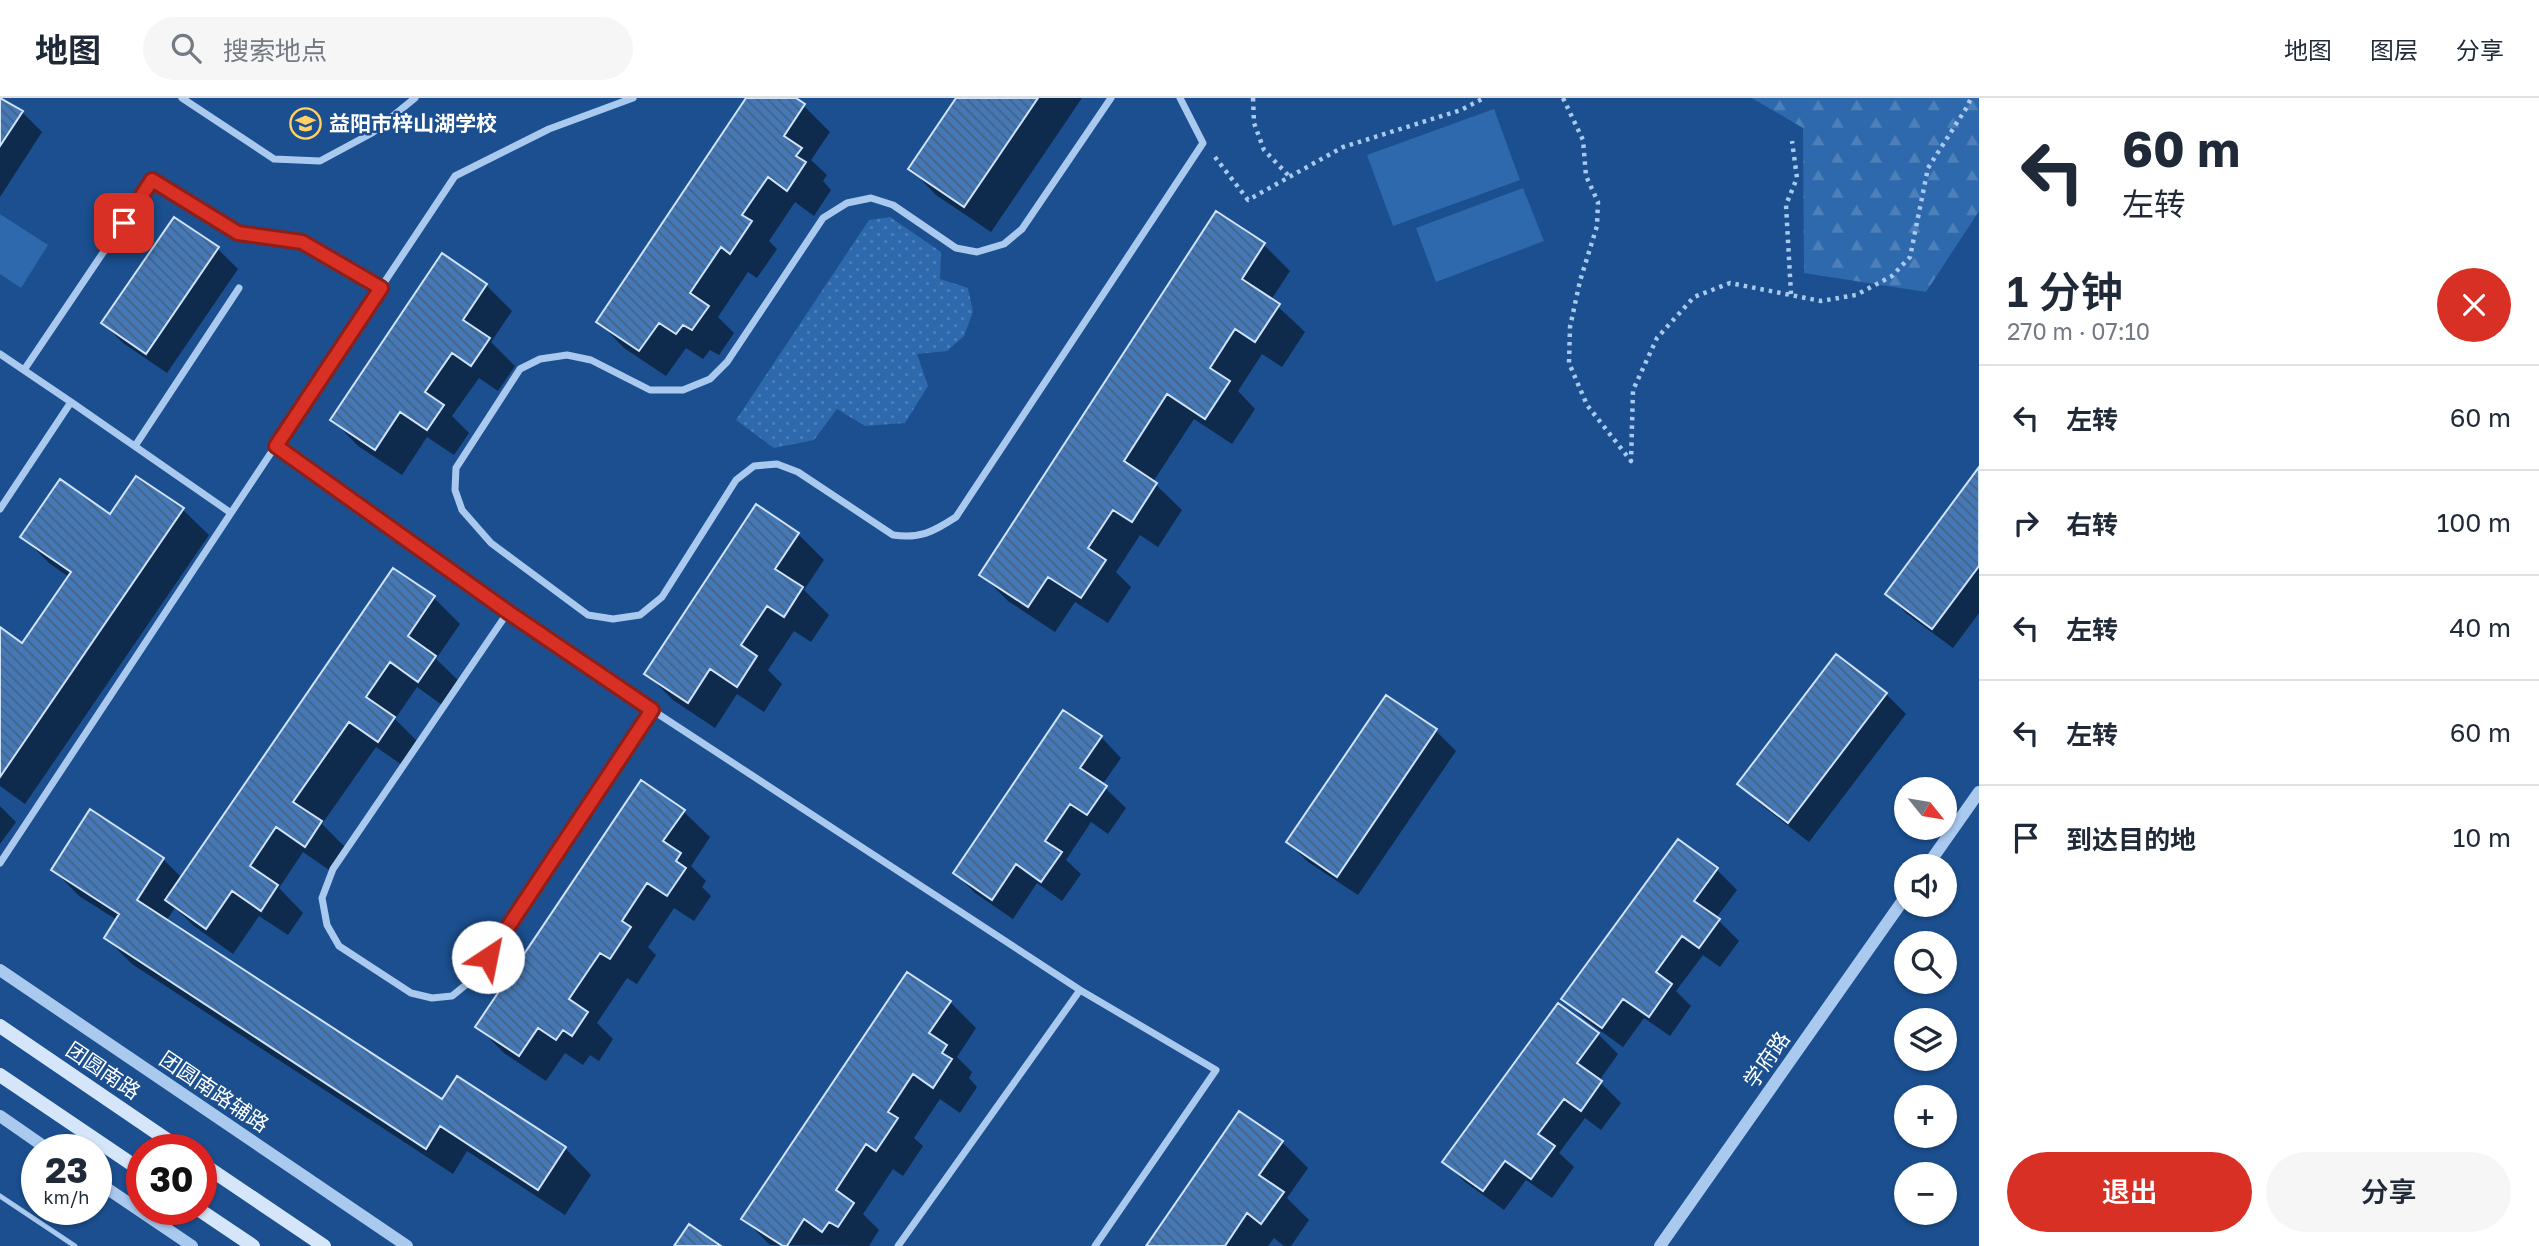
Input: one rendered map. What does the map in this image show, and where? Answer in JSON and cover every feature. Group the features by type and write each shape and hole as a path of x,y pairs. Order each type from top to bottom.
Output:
{"main road":[{"name":"团圆南路","path":"0,1026 159,1134"},
{"path":"0,1075 126,1160"},
{"path":"217,1174 324,1246"},
{"path":"217,1222 253,1246"}],"street":[{"path":"182,98 274,159 320,161 372,132 415,98"},
{"path":"0,863 455,176 549,129 633,98"},
{"path":"1111,98 1022,229 1004,244 977,252 956,248 893,205 871,198 847,202 823,218 727,362 710,379 683,390 650,390 591,360 567,355 540,359 520,369 456,468 455,490 462,510 491,543 588,615 613,619 640,615 662,597 736,480 754,466 777,464 798,472 893,536 911,538 936,531 956,517 1203,143 1180,98"},
{"path":"24,370 152,180 238,233 302,242 381,288"},
{"path":"135,446 239,288"},
{"path":"0,354 231,513"},
{"path":"0,509 71,402"},
{"path":"276,446 508,612 652,710 1080,990 1216,1070 1095,1246"},
{"path":"508,612 333,869 322,898 327,925 339,946 411,993 432,998 452,996 473,979 652,710"},
{"path":"1935,854 1979,792"},
{"name":"学府路","path":"1660,1246 1894,913"},
{"name":"团圆南路辅路","path":"0,970 407,1246"},
{"path":"898,1246 1080,990"},
{"path":"0,1116 26,1134"},
{"path":"112,1192 192,1246"}],"lane":[{"path":"0,1196 75,1246"}],"path":[{"path":"1253,98 1254,123 1264,150 1290,177"},
{"path":"1203,143 1248,200 1343,147 1461,110 1484,98"},
{"path":"1563,98 1583,140 1586,176 1598,202 1597,226 1580,281 1570,327 1569,363 1587,405 1631,461 1633,390 1657,338 1694,297 1730,282 1821,301 1856,295 1892,276 1910,257 1928,168 1971,98"},
{"path":"1791,141 1797,178 1786,205 1791,294"}],"green space":[{"path":"1752,98 1979,98 1979,211 1926,292 1804,273 1803,128"},
{"path":"1494,109 1520,180 1393,226 1367,155"},
{"path":"1523,188 1544,241 1436,282 1416,228"},
{"path":"0,214 48,245 21,288 0,274"},
{"path":"890,217 941,252 940,279 968,288 973,312 964,336 947,351 917,354 928,386 905,423 865,426 837,409 814,440 774,448 736,420 869,220"}],"building":[{"path":"0,98 23,111 0,146"},
{"path":"746,98 796,98 805,104 784,136 802,148 796,156 806,162 787,191 768,177 742,215 752,221 730,254 721,247 690,293 709,306 692,330 683,325 676,334 659,323 639,351 596,322"},
{"path":"956,98 1038,98 964,207 908,169"},
{"path":"1216,211 1265,243 1242,279 1280,304 1255,342 1235,329 1210,368 1230,381 1205,419 1167,394 1124,461 1157,483 1132,522 1113,510 1088,548 1106,560 1081,598 1048,577 1028,607 979,575"},
{"path":"174,217 219,247 146,354 101,323"},
{"path":"442,253 487,284 463,320 490,338 471,366 452,353 425,392 444,405 427,430 400,412 375,450 330,420"},
{"path":"1979,467 1979,566 1932,629 1885,594"},
{"path":"136,476 184,508 0,777 0,627 22,643 71,572 20,537 60,479 110,514"},
{"path":"756,504 799,533 775,569 803,587 784,617 767,606 741,645 757,656 737,687 710,669 688,703 644,674"},
{"path":"393,568 435,596 408,636 436,656 418,682 390,662 366,697 395,717 378,742 349,722 293,802 322,821 305,847 276,827 250,866 278,885 261,911 232,891 206,929 165,900"},
{"path":"1836,654 1887,693 1788,823 1737,784"},
{"path":"1386,695 1437,729 1337,877 1286,842"},
{"path":"1063,710 1102,736 1080,768 1107,786 1087,815 1070,804 1045,841 1062,852 1041,882 1016,864 992,900 953,873"},
{"path":"641,780 685,810 663,841 681,853 676,861 686,868 667,896 647,883 622,921 631,927 610,959 600,953 569,999 588,1012 572,1036 563,1030 556,1040 538,1028 519,1056 475,1027"},
{"path":"90,809 164,858 137,900 442,1099 457,1076 566,1147 538,1190 440,1126 426,1149 104,938 119,914 51,870"},
{"path":"1678,839 1718,868 1694,901 1720,919 1699,948 1682,936 1656,972 1672,984 1649,1017 1623,999 1602,1028 1561,999"},
{"path":"907,972 951,1001 929,1033 947,1045 942,1053 952,1059 933,1088 913,1074 888,1112 898,1118 876,1151 866,1144 836,1190 854,1203 838,1227 829,1222 822,1232 804,1219 787,1246 783,1246 741,1219"},
{"path":"1558,1003 1599,1033 1577,1063 1602,1081 1581,1111 1564,1099 1538,1134 1555,1146 1531,1179 1505,1161 1483,1191 1442,1162"},
{"path":"1239,1111 1283,1141 1259,1175 1284,1192 1261,1224 1247,1213 1225,1246 1146,1246"},
{"path":"689,1224 721,1246 674,1246"}],"place":[{"name":"益阳市梓山湖学校","path":"306,124"}],"route":[{"path":"124,223 152,180 238,233 302,242 381,288 276,446 508,612 652,710 488,957"}]}
